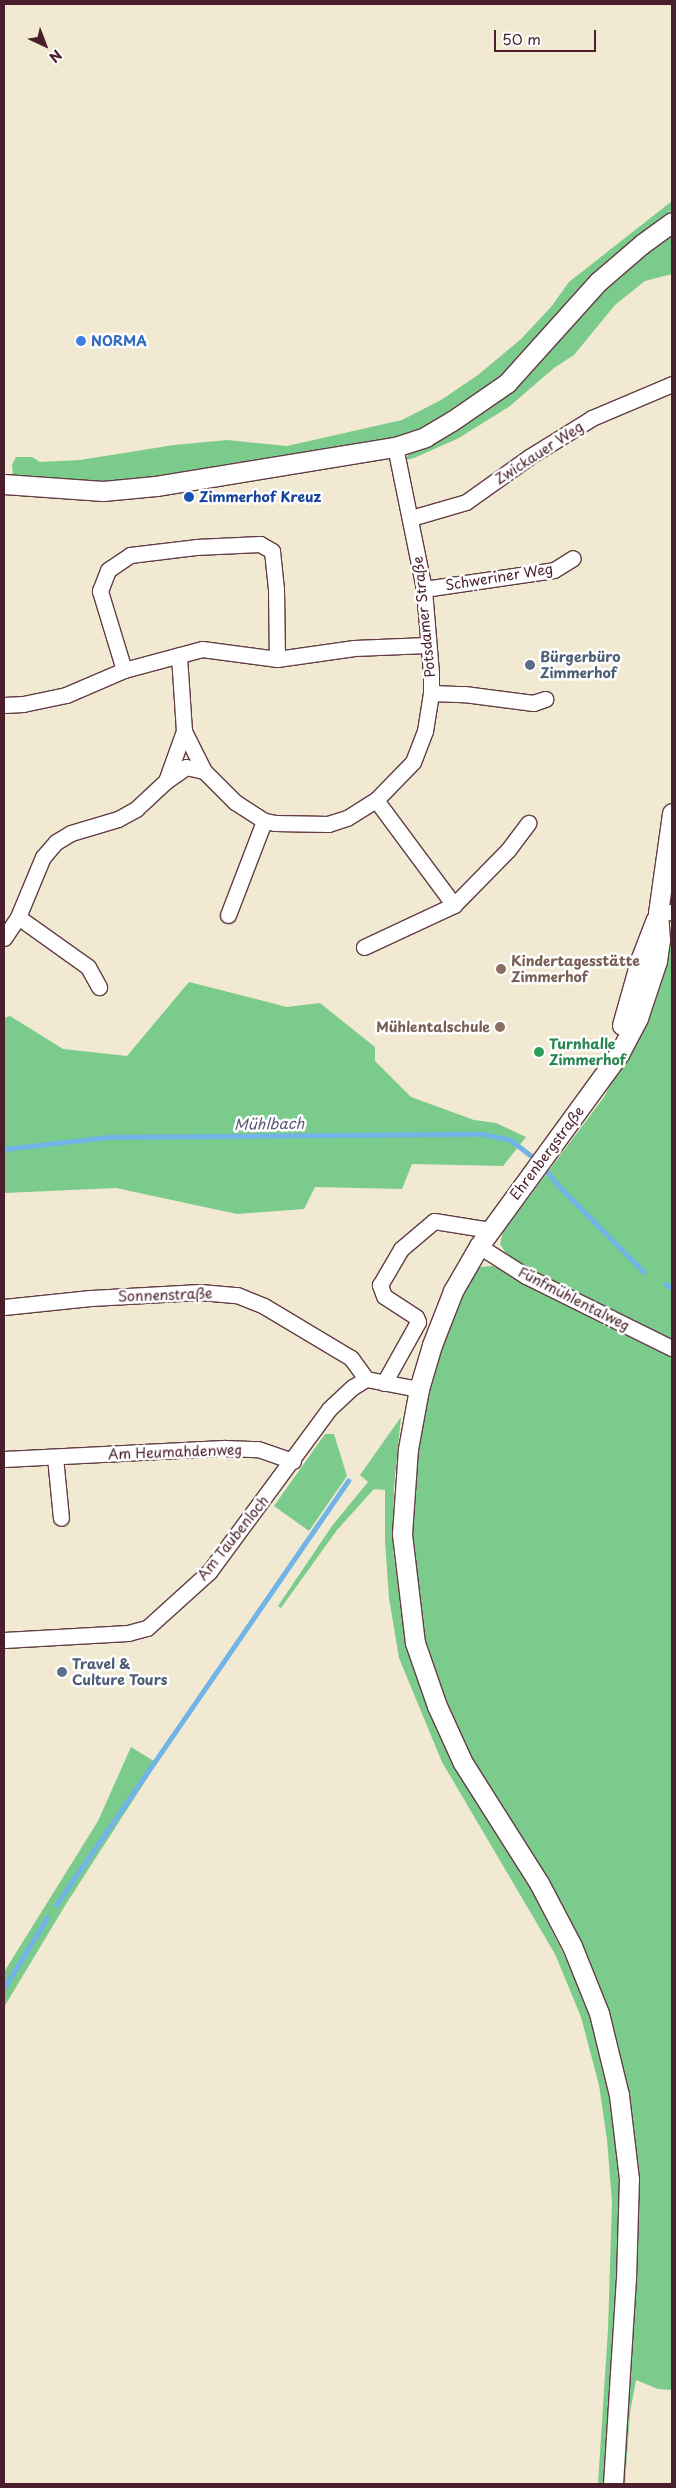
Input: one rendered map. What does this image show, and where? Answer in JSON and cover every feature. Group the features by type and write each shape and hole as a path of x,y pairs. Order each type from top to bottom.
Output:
{"street":[{"path":"4,484 103,491 178,483 396,447 425,437 507,383 599,282 642,244 672,222"},
{"name":"Zwickauer Weg","path":"411,518 466,502 529,457 592,418 670,385"},
{"name":"Potsdamer Straße","path":"184,730 204,771 235,802 264,821 328,824 347,818 376,800 413,762 426,731 431,693 424,589 411,518 400,476 396,447"},
{"path":"124,670 100,591 108,570 130,555 186,548 260,544 272,551 276,589 277,659"},
{"name":"Schweriner Weg","path":"424,589 554,570 573,558"},
{"path":"4,705 23,704 66,695 124,670 202,649 277,659 354,648 427,646"},
{"path":"166,781 184,730 179,655"},
{"path":"431,693 464,694 533,703 546,699"},
{"path":"4,938 18,917 43,857 56,842 71,833 124,816 136,809 166,781 186,767 204,771"},
{"path":"376,800 454,906"},
{"name":"Ehrenbergstraße","path":"613,2484 626,2279 629,2179 619,2095 599,2013 572,1946 539,1883 463,1763 437,1706 415,1643 402,1534 408,1449 419,1389 432,1344 453,1291 490,1230 619,1054 638,1018 658,961 665,913 672,813"},
{"path":"228,915 264,821"},
{"path":"364,947 454,906 508,850 528,823"},
{"path":"18,917 88,967 100,987"},
{"path":"384,1382 418,1322 416,1317 384,1296 380,1286 401,1249 434,1221 490,1230"},
{"name":"Fünfmühlentalweg","path":"479,1246 526,1276 672,1348"},
{"name":"Sonnenstraße","path":"4,1307 91,1298 200,1292 237,1295 264,1306 351,1358 366,1379"},
{"path":"366,1379 419,1389"},
{"name":"Am Taubenloch","path":"4,1640 128,1633 147,1628 210,1572 293,1461 329,1409 353,1387 366,1379"},
{"name":"Am Heumahdenweg","path":"4,1459 224,1448 258,1450 293,1461"},
{"path":"55,1457 61,1518"}],"green space":[{"path":"672,201 672,210 598,269 531,345 486,390 420,429 384,441 200,471 107,483 50,481 13,475 12,465 16,457 32,457 40,462 80,460 174,445 227,440 287,446 402,420 441,400 478,375 521,339 551,307 569,282"},
{"path":"672,229 672,274 645,281 615,305 574,355 554,368 510,406 459,438 406,460 410,449 430,440"},
{"path":"667,944 672,945 672,1340 509,1258 500,1244 503,1232 604,1097 652,1008 664,976"},
{"path":"189,982 287,1007 320,1003 375,1047 375,1061 411,1097 474,1120 496,1123 526,1137 503,1166 412,1164 402,1189 315,1187 304,1209 237,1214 116,1188 4,1193 4,1018 10,1016 63,1049 127,1056"},
{"path":"493,1266 672,1357 672,2390 658,2389 636,2380 630,2413 625,2484 619,2484 636,2183 633,2128 624,2083 614,2040 466,1755 440,1696 421,1631 411,1560 410,1494 417,1433 436,1359 465,1292 479,1267"},
{"path":"401,1417 394,1486 393,1549 404,1627 424,1695 451,1760 531,1889 583,1993 605,2067 617,2127 621,2200 606,2484 598,2484 608,2329 612,2202 607,2140 599,2085 581,2017 555,1954 442,1762 399,1658 389,1598 385,1541 385,1490 374,1489 337,1530 281,1608 278,1606 332,1526 368,1482 360,1475"},
{"path":"325,1434 334,1434 347,1476 309,1531 274,1506"},
{"path":"131,1747 157,1763 66,1904 4,2007 4,1972 98,1821"}],"waterway":[{"name":"Mühlbach","path":"4,1149 110,1137 483,1134 511,1140 530,1155"},
{"name":"Mühlbach","path":"547,1171 558,1185 644,1272"},
{"name":"Mühlbach","path":"666,1284 672,1288"},
{"path":"56,1905 348,1481"},
{"path":"4,1988 47,1918"}],"place":[{"name":"NORMA","path":"81,341"},
{"name":"Zimmerhof Kreuz","path":"189,497"},
{"name":"Bürgerbüro Zimmerhof","path":"530,665"},
{"name":"Kindertagesstätte Zimmerhof","path":"501,969"},
{"name":"Mühlentalschule","path":"500,1027"},
{"name":"Turnhalle Zimmerhof","path":"539,1052"},
{"name":"Travel & Culture Tours","path":"62,1672"}]}
